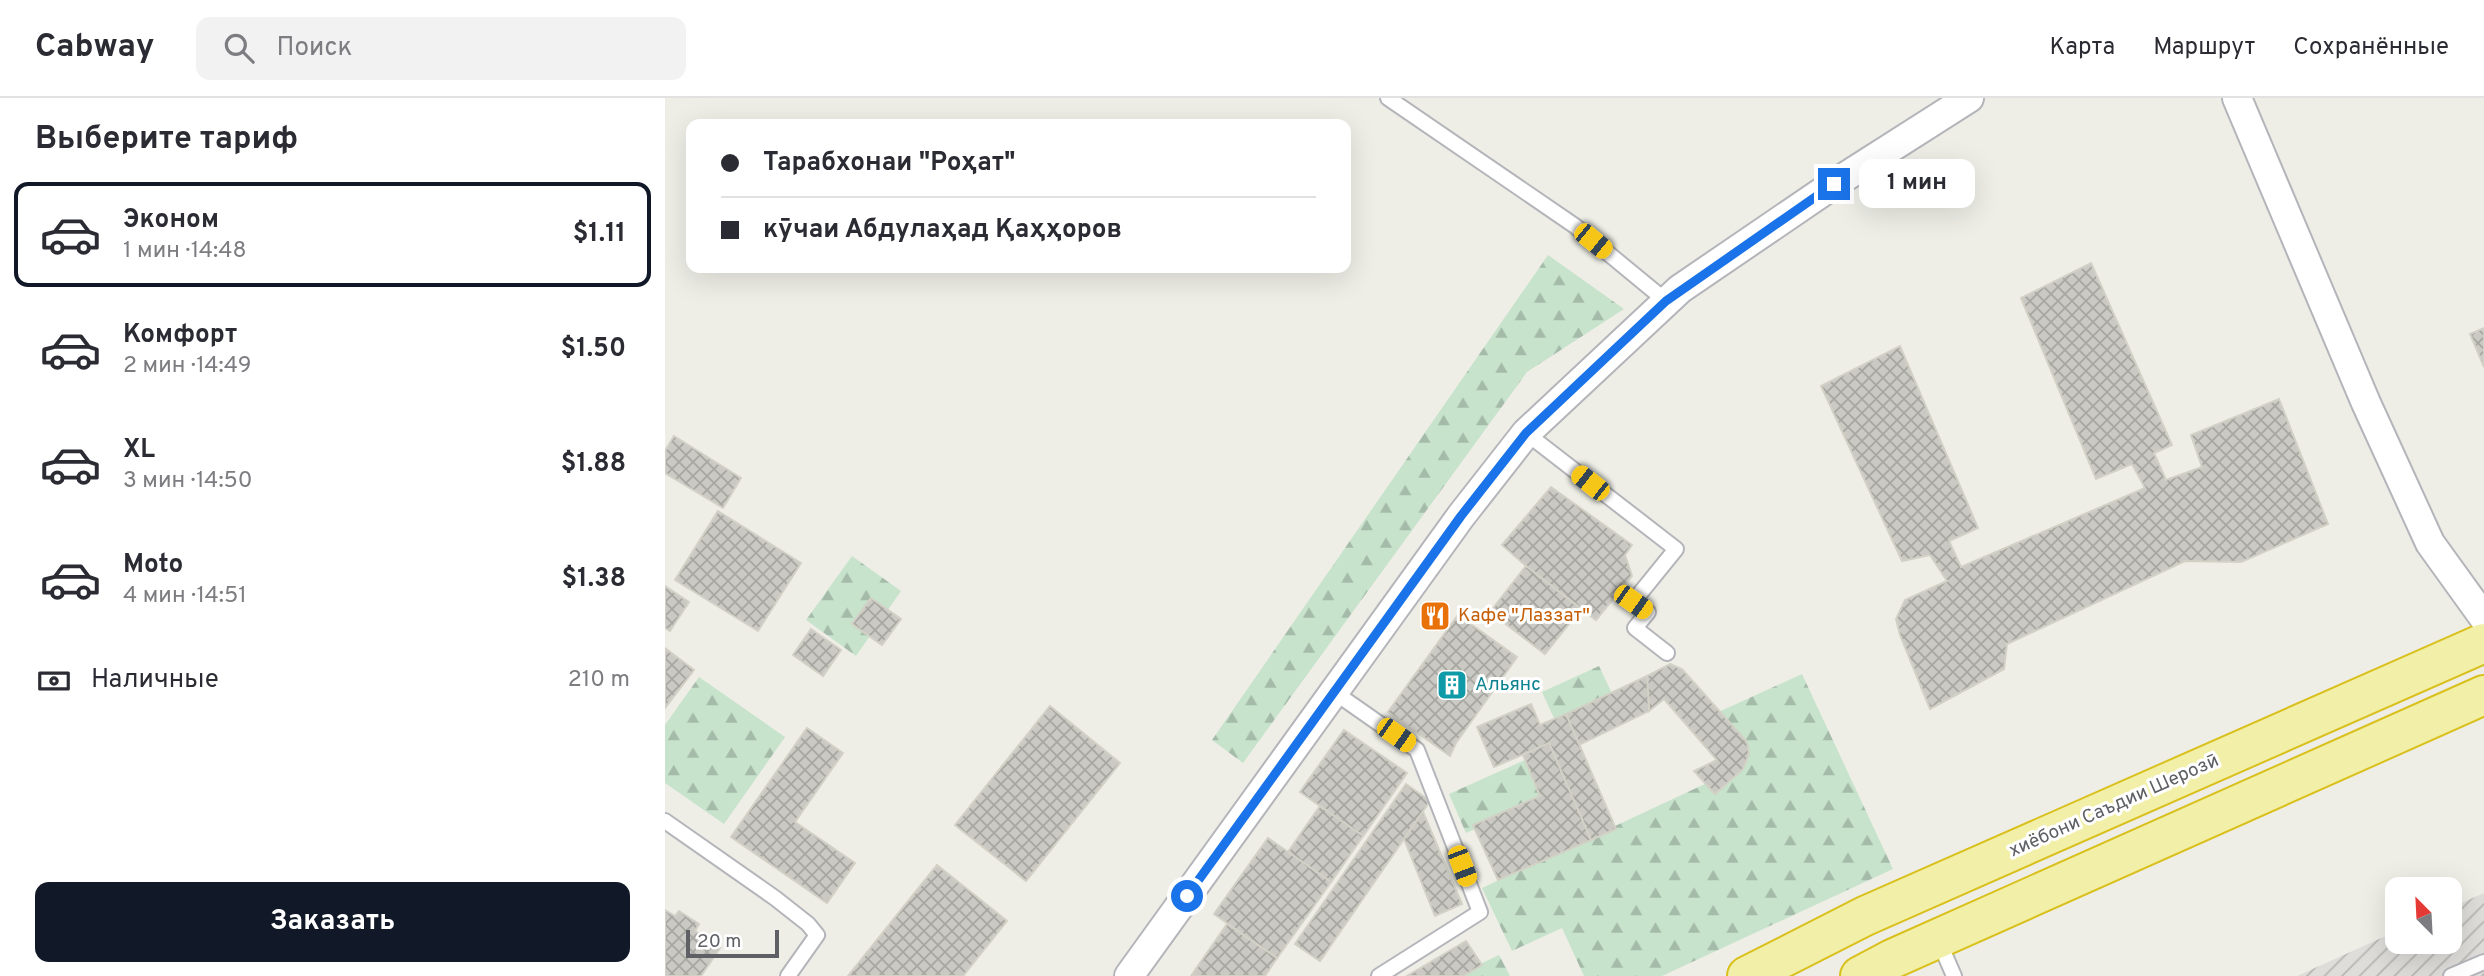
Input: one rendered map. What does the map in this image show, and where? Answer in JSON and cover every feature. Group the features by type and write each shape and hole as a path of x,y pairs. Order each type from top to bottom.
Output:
{"highway":[{"name":"хиёбони Саъдии Шерозӣ","path":"1747,976 1865,916 2484,643"},
{"path":"1860,976 2484,695"}],"street":[{"path":"1129,976 1461,516 1526,433 1666,301 1834,184 1969,98"},
{"path":"2237,98 2366,403 2430,543 2484,618"}],"lane":[{"path":"1388,98 1574,226 1666,301"},
{"path":"1526,433 1676,549 1633,602 1647,612 1635,628 1667,653"},
{"path":"1334,692 1417,750 1481,912 1379,976"},
{"path":"665,821 775,898 808,924 817,935 788,976"},
{"path":"1938,939 1954,976"},
{"path":"2451,976 2484,962"}],"shaded area":[{"path":"2484,893 2484,976 2297,976 2385,936 2385,954 2462,954 2462,903"}],"green space":[{"path":"1548,255 1624,309 1527,372 1243,763 1212,740"},
{"path":"852,556 901,591 856,656 806,620"},
{"path":"1599,666 1615,700 1558,727 1542,692"},
{"path":"1802,674 1893,869 1662,976 1584,976 1562,928 1512,951 1482,888 1737,769 1712,715"},
{"path":"699,677 785,737 724,824 665,783 665,725"},
{"path":"1536,755 1553,795 1466,833 1449,794"},
{"path":"1499,955 1510,976 1455,976"}],"building":[{"path":"2091,263 2172,445 2154,453 2166,480 2202,467 2191,435 2279,399 2328,524 2241,562 2185,561 2007,644 2004,669 1930,709 1896,619 1905,600 1947,581 1930,555 1902,561 1821,386 1900,346 1978,528 1949,541 1961,567 2145,488 2132,464 2096,479 2021,298"},
{"path":"2484,328 2484,367 2470,334"},
{"path":"674,436 741,478 723,508 665,473 665,451"},
{"path":"1551,487 1632,545 1625,555 1632,576 1596,620 1502,545"},
{"path":"718,511 801,563 758,631 675,580"},
{"path":"1526,566 1581,609 1545,654 1490,612"},
{"path":"665,586 689,602 670,631 665,628"},
{"path":"871,598 901,619 882,645 852,624"},
{"name":"Альянс","path":"1458,615 1517,657 1456,743 1450,756 1388,712"},
{"path":"811,629 841,650 823,676 793,655"},
{"path":"665,648 694,670 665,708"},
{"path":"1670,664 1682,669 1747,742 1749,754 1743,769 1715,794 1694,771 1717,760 1664,699 1649,711 1647,676"},
{"path":"1647,676 1649,711 1579,745 1566,714"},
{"path":"1531,704 1540,725 1566,714 1616,829 1591,840 1549,743 1494,767 1477,727"},
{"path":"1050,706 1120,763 1026,881 955,825"},
{"path":"807,728 843,753 795,822 855,863 827,903 731,837"},
{"path":"1344,730 1407,773 1363,836 1300,792"},
{"path":"1549,743 1591,840 1498,880 1473,825 1540,796 1523,755"},
{"path":"1406,784 1430,801 1320,961 1295,944"},
{"path":"1320,806 1363,836 1331,882 1288,852"},
{"path":"1423,812 1462,904 1435,916 1404,839"},
{"path":"1268,838 1331,882 1277,958 1214,914"},
{"path":"937,865 1007,921 963,976 848,976"},
{"path":"665,910 675,916 679,911 699,924 695,931 720,948 701,976 665,976"},
{"path":"1227,924 1277,958 1265,976 1191,976"},
{"path":"1466,941 1482,965 1463,976 1407,976"}],"place":[{"name":"Кафе \"Лаззат\"","path":"1435,616"},
{"name":"Альянс","path":"1452,685"}],"route":[{"path":"1187,896 1461,516 1526,433 1680,289 1834,184"}]}
